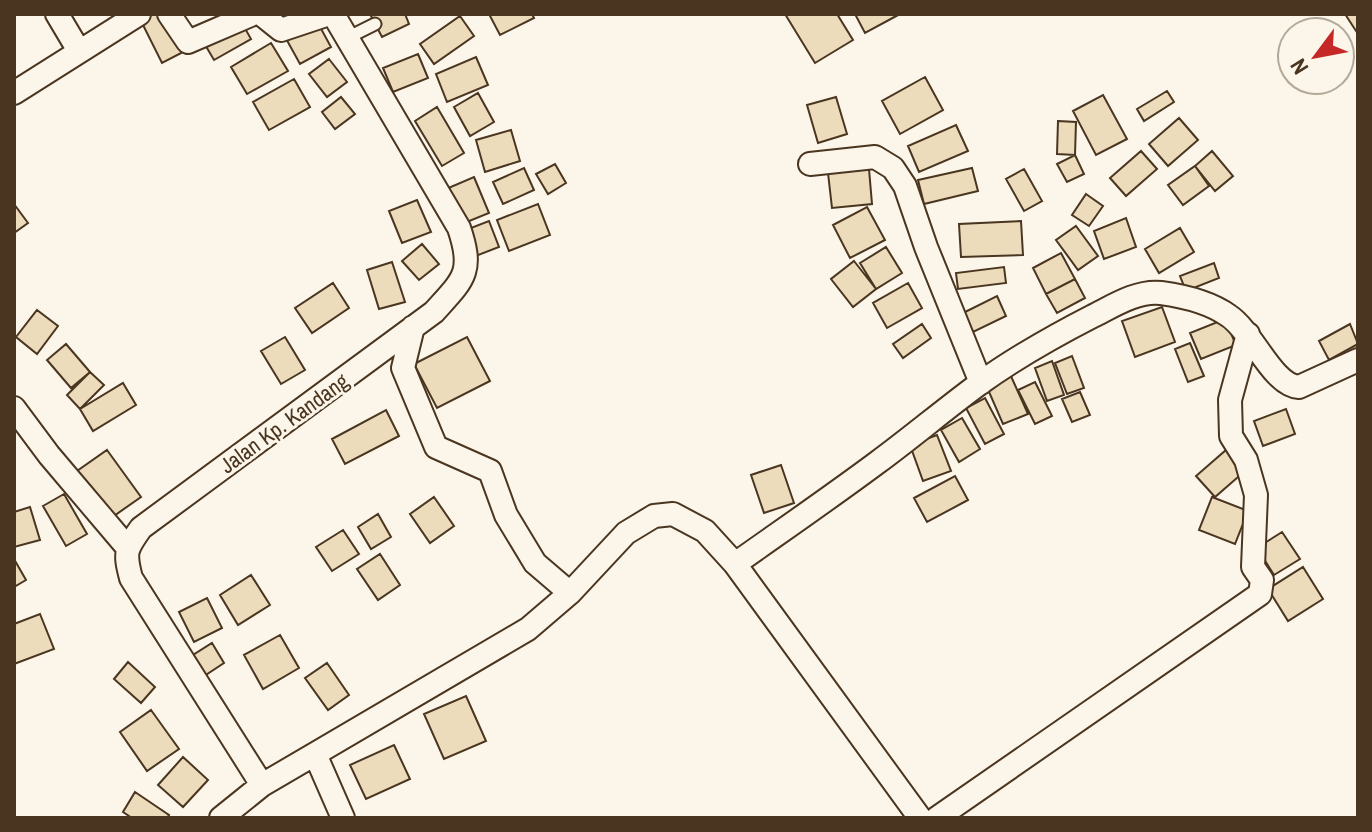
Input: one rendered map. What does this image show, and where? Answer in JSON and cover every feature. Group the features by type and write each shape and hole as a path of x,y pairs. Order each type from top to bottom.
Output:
{"street":[{"path":"57,14 79,51"},
{"path":"14,93 139,14"},
{"path":"169,14 188,42 253,14"},
{"path":"261,14 281,30 331,14"},
{"name":"Jalan Kp. Kandang","path":"127,547 141,528 434,312 454,290 466,269 467,252 459,228 331,14"},
{"path":"810,164 875,157 893,168 905,186 981,383"},
{"path":"735,564 878,462 981,383 1065,330 1136,296 1156,292 1208,305 1231,316 1280,379 1291,386 1299,387 1358,360"},
{"path":"413,327 403,368 436,447 490,471 506,515 535,563 570,593"},
{"path":"937,818 1260,594 1262,580 1253,567 1256,495 1246,460 1231,436 1230,400 1248,334"},
{"path":"14,408 49,455 127,547 126,559 131,578 262,785"},
{"path":"221,818 262,785 528,629 570,593 626,533 654,516 673,514 705,531 735,564 920,818"},
{"path":"315,754 343,818"}],"lane":[{"path":"347,38 375,24"}],"building":[{"path":"151,14 169,14 187,50 162,63 140,19"},
{"path":"237,14 251,39 214,60 200,36"},
{"path":"313,14 331,47 300,64 278,24"},
{"path":"370,14 405,14 409,24 382,37"},
{"path":"489,14 532,14 534,18 500,35"},
{"path":"785,14 837,14 853,40 815,63"},
{"path":"855,14 900,14 865,33"},
{"path":"1358,14 1358,34 1356,16 1346,16"},
{"path":"460,16 474,36 434,64 420,44"},
{"path":"271,43 288,71 247,94 231,67"},
{"path":"418,54 428,78 393,92 383,68"},
{"path":"476,57 488,85 447,102 436,74"},
{"path":"329,59 347,82 327,97 309,74"},
{"path":"925,77 943,110 900,134 882,101"},
{"path":"294,79 310,107 269,130 253,102"},
{"path":"1167,91 1174,102 1144,121 1137,109"},
{"path":"478,93 494,122 470,136 454,107"},
{"path":"1103,95 1127,139 1096,155 1073,111"},
{"path":"341,97 355,114 335,129 322,112"},
{"path":"836,97 847,134 818,143 807,105"},
{"path":"437,107 464,153 442,166 415,121"},
{"path":"1179,118 1198,140 1168,166 1149,144"},
{"path":"1058,121 1076,122 1075,155 1057,154"},
{"path":"956,125 968,151 919,172 908,146"},
{"path":"511,130 520,161 485,172 476,140"},
{"path":"1141,151 1157,169 1126,196 1110,178"},
{"path":"1212,151 1233,176 1215,191 1195,166"},
{"path":"1075,155 1084,174 1067,182 1057,164"},
{"path":"555,164 566,183 548,194 536,174"},
{"path":"1195,166 1209,186 1183,205 1168,185"},
{"path":"524,168 534,190 503,204 493,182"},
{"path":"972,168 978,191 924,204 918,180"},
{"path":"869,169 872,204 832,208 828,173"},
{"path":"1024,169 1042,201 1024,211 1006,179"},
{"path":"474,177 489,213 462,224 446,189"},
{"path":"1086,194 1103,206 1089,226 1072,215"},
{"path":"417,200 431,232 402,243 389,211"},
{"path":"14,204 28,223 14,233"},
{"path":"538,204 550,235 509,251 497,220"},
{"path":"867,207 885,240 850,258 833,225"},
{"path":"1126,218 1136,247 1104,259 1094,231"},
{"path":"489,221 499,247 473,257 463,231"},
{"path":"1021,221 1023,255 961,257 959,224"},
{"path":"1076,226 1098,256 1078,270 1056,240"},
{"path":"1180,228 1194,252 1159,273 1145,249"},
{"path":"422,244 439,264 419,280 402,261"},
{"path":"886,247 902,273 876,289 860,263"},
{"path":"1061,253 1075,279 1046,294 1033,268"},
{"path":"854,261 876,289 853,307 831,279"},
{"path":"392,262 405,302 379,309 367,270"},
{"path":"1214,263 1219,278 1186,291 1180,276"},
{"path":"1004,267 1006,283 958,289 956,273"},
{"path":"1075,279 1085,298 1057,313 1046,294"},
{"path":"333,283 349,308 312,333 295,308"},
{"path":"908,283 922,308 887,328 873,303"},
{"path":"997,296 1006,316 973,332 963,313"},
{"path":"1162,307 1175,342 1135,357 1122,321"},
{"path":"37,310 58,326 37,354 16,337"},
{"path":"1225,319 1236,345 1201,359 1190,333"},
{"path":"922,324 931,338 903,358 893,344"},
{"path":"1350,324 1358,344 1329,360 1319,341"},
{"path":"285,337 305,370 281,384 261,351"},
{"path":"467,337 490,381 437,408 414,364"},
{"path":"1190,343 1204,376 1188,382 1175,349"},
{"path":"66,344 90,372 71,388 47,360"},
{"path":"1072,356 1084,388 1067,394 1055,363"},
{"path":"1052,361 1064,395 1047,401 1035,368"},
{"path":"90,372 104,385 80,409 67,395"},
{"path":"1010,374 1028,414 1003,424 986,385"},
{"path":"1035,382 1052,416 1035,424 1018,390"},
{"path":"123,383 136,405 93,431 80,409"},
{"path":"1080,392 1090,415 1072,422 1062,399"},
{"path":"985,398 1004,434 985,444 966,408"},
{"path":"1286,409 1295,434 1263,446 1254,421"},
{"path":"386,410 399,436 345,464 332,439"},
{"path":"962,418 980,449 959,462 941,430"},
{"path":"937,435 951,471 923,481 910,445"},
{"path":"107,450 141,497 111,518 77,471"},
{"path":"1226,450 1245,471 1215,497 1196,476"},
{"path":"781,465 794,503 764,513 751,475"},
{"path":"955,476 968,500 927,522 914,498"},
{"path":"64,494 87,534 66,546 43,506"},
{"path":"434,497 454,526 430,543 410,514"},
{"path":"1212,497 1248,511 1235,544 1199,530"},
{"path":"30,507 40,540 14,547 14,512"},
{"path":"378,514 391,537 371,549 358,527"},
{"path":"343,530 359,554 332,571 316,547"},
{"path":"1282,532 1300,559 1274,575 1257,548"},
{"path":"380,554 400,585 378,600 357,569"},
{"path":"14,559 26,580 14,587"},
{"path":"1303,567 1323,599 1288,621 1268,589"},
{"path":"251,575 270,605 238,625 220,595"},
{"path":"207,598 222,628 194,642 179,612"},
{"path":"40,614 54,649 14,664 14,624"},
{"path":"280,635 299,668 263,689 244,655"},
{"path":"212,643 224,663 198,680 185,660"},
{"path":"128,662 155,687 141,703 114,679"},
{"path":"327,663 349,695 328,710 305,678"},
{"path":"466,696 486,741 444,759 424,714"},
{"path":"151,710 179,749 147,771 120,732"},
{"path":"394,745 410,779 366,799 350,765"},
{"path":"183,757 208,780 183,807 158,785"},
{"path":"135,792 169,815 167,818 132,818 123,812"}]}
